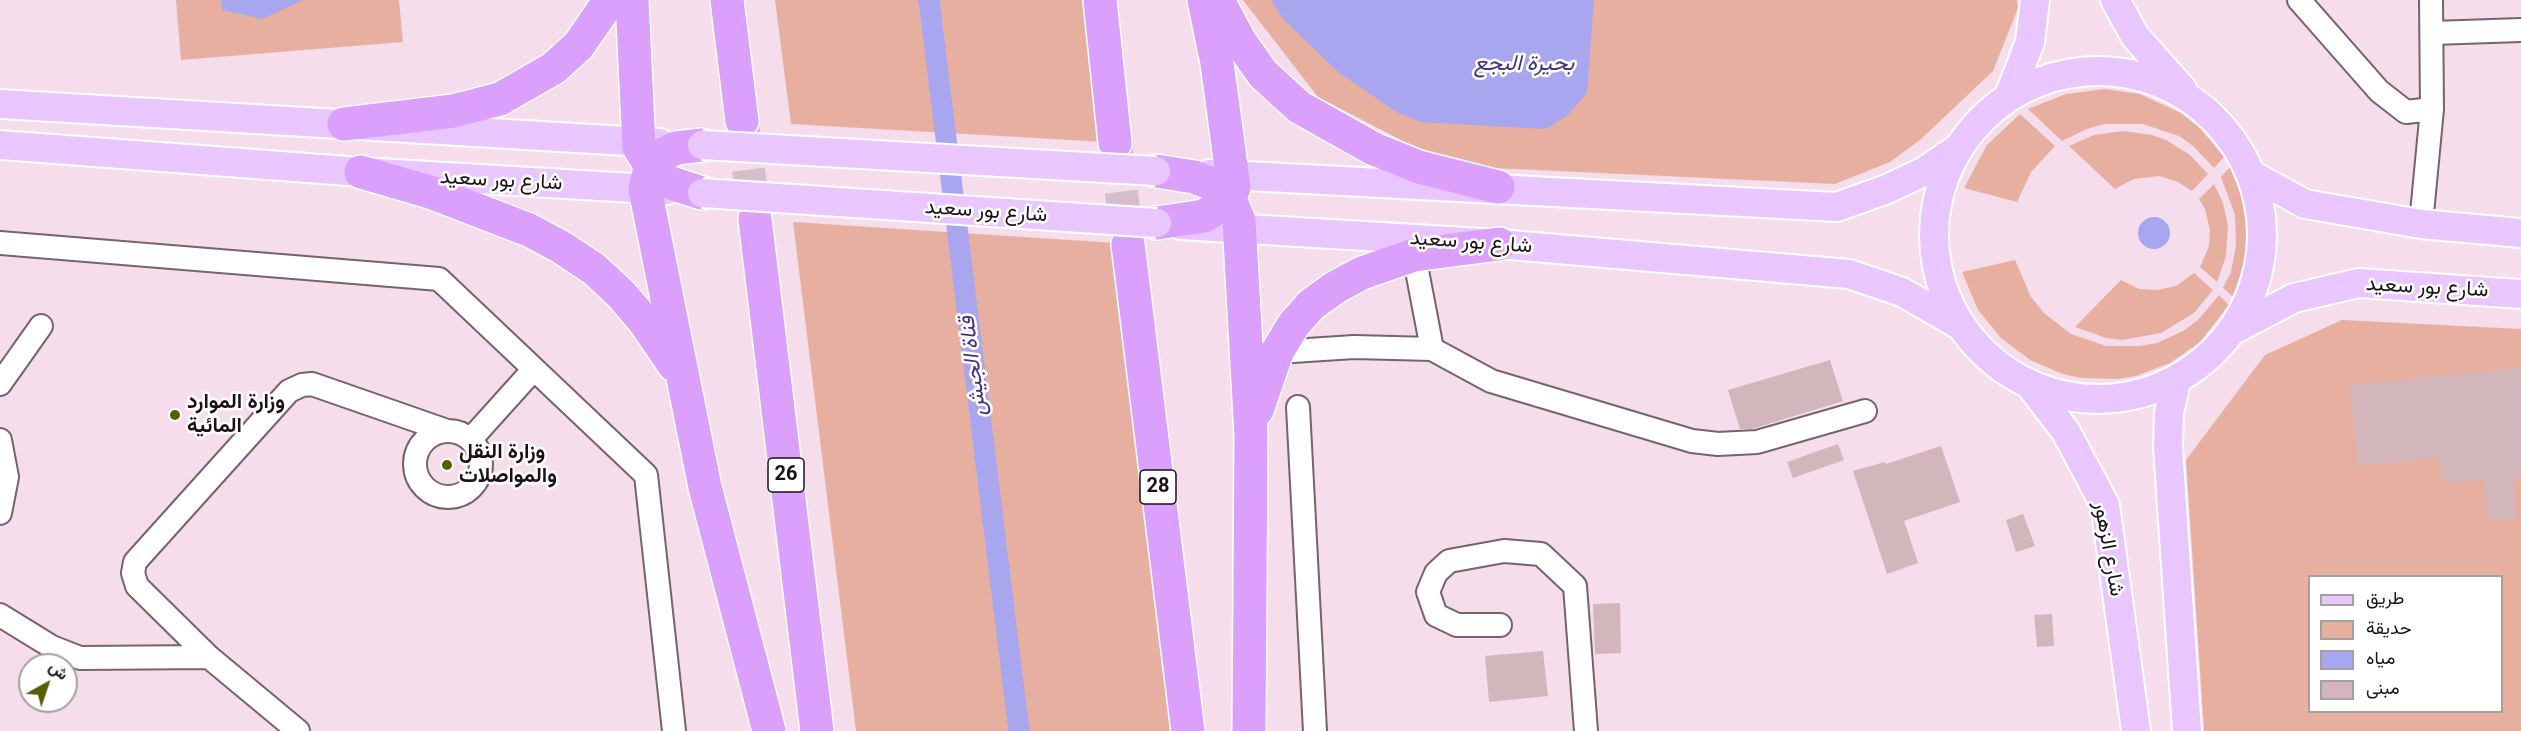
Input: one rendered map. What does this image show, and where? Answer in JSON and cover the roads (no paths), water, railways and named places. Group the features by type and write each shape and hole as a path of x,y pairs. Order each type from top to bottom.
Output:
{"highway":[{"path":"345,124 453,111 500,99 554,68 579,45 610,0"},
{"path":"632,0 684,382 705,487 769,731"},
{"path":"727,0 742,121"},
{"path":"1100,0 1115,143"},
{"path":"1204,0 1251,435 1249,731"},
{"path":"1218,0 1239,40 1263,74 1299,106 1374,149 1419,167 1498,187"},
{"path":"654,166 676,148 702,145"},
{"path":"654,166 679,188 702,193"},
{"path":"1156,171 1194,177 1224,199"},
{"path":"361,172 444,196 529,230 561,247 594,269 621,294 667,351 684,382"},
{"path":"1156,223 1196,219 1224,199"},
{"name":"26","path":"755,219 817,731"},
{"name":"28","path":"1128,244 1188,731"},
{"path":"1251,435 1260,396 1277,352 1294,324 1312,304 1362,273 1414,255 1499,244"}],"main road":[{"path":"2008,96 2030,42 2035,0"},
{"path":"2115,0 2135,36 2189,98 2227,131 2252,175 2264,228 2258,281 2235,329 2208,359 2176,382 2129,398 2079,399 2031,386 1991,361 1959,325 1940,283 1933,237 1938,191 1957,149 1980,119 2008,96 2052,76 2099,70 2146,77 2189,98"},
{"path":"0,104 345,124 654,166"},
{"name":"شارع بور سعيد","path":"0,145 361,172 654,166"},
{"path":"702,145 1156,171"},
{"path":"1224,199 1498,187 1837,207 1887,189 1923,172 1957,149"},
{"path":"2252,175 2305,204 2421,224 2521,233"},
{"name":"شارع بور سعيد","path":"702,193 1156,223"},
{"name":"شارع بور سعيد","path":"1224,199 1499,244 1849,274 1902,292 1959,325"},
{"name":"شارع بور سعيد","path":"2235,329 2294,298 2359,283 2521,294"},
{"path":"2176,382 2169,413 2168,447 2187,731"},
{"name":"شارع الزهور","path":"2031,386 2066,432 2105,505 2136,731"}],"street":[{"path":"2299,0 2379,91 2406,112 2432,109"},
{"path":"2421,224 2432,109 2432,0"},
{"path":"2433,33 2521,30"},
{"path":"0,243 439,279 646,475 674,731"},
{"path":"1414,255 1432,350"},
{"path":"0,384 41,326"},
{"path":"1277,352 1354,346 1432,350 1491,381 1692,441 1718,444 1757,442 1865,411"},
{"path":"471,439 534,369"},
{"path":"298,731 209,657 138,586 133,573 135,562 289,391 312,384 447,431 462,433 471,439 481,458 478,480 462,494 440,496 422,484 415,464 422,443 430,436 447,431"},
{"path":"1298,407 1315,731"},
{"path":"0,440 7,477 0,513"},
{"path":"1500,625 1457,625 1436,615 1428,592 1436,573 1449,561 1504,551 1541,554 1575,586 1586,731"},
{"path":"0,615 52,647 80,658 209,657"}],"water":[{"path":"221,0 303,0 263,19 222,10"},
{"name":"بحيرة البجع","path":"1271,0 1594,0 1587,93 1568,115 1546,129 1421,122 1398,113 1338,72 1284,20"},
{"path":"2154,217 2165,222 2170,233 2165,244 2154,249 2143,244 2138,233 2143,222"}],"waterway":[{"name":"قناة الجيش","path":"929,0 1019,731"}],"tunnel":[{"path":"742,121 755,219"},
{"path":"1115,143 1128,244"}],"place":[{"name":"وزارة الموارد المائية","path":"175,415"},
{"name":"وزارة النقل والمواصلات","path":"447,465"}]}
